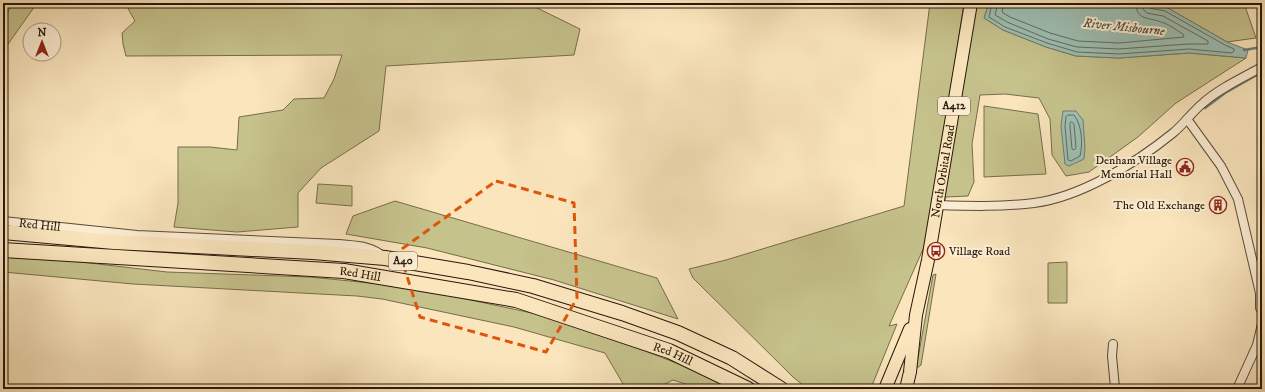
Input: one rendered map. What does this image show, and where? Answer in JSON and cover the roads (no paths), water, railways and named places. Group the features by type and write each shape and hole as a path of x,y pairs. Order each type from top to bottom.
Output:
{"highway":[{"name":"Red Hill","path":"3,232 114,242 313,252 385,258 468,272 532,286 622,313 678,333 732,358 781,389"},
{"name":"Red Hill","path":"3,250 344,271 516,300 669,351 748,389"}],"main road":[{"name":"North Orbital Road","path":"886,389 901,372 916,315 928,260 971,5"},
{"name":"North Orbital Road","path":"906,389 901,372 916,315"}],"street":[{"path":"937,205 989,207 1035,203 1084,188 1106,178 1133,162 1174,132 1202,104 1218,92 1262,67"},
{"path":"1187,119 1221,166 1238,199 1260,293 1260,308 1262,310"},
{"name":"Red Hill","path":"3,221 141,235 338,244 366,247 376,250 385,258"},
{"path":"1237,389 1257,345 1262,324"},
{"path":"1114,344 1112,356 1117,389"},
{"path":"1257,345 1262,354"}],"water":[{"path":"989,3 1138,3 1166,7 1227,42 1248,50 1246,58 1189,53 1119,58 1076,56 1046,47 1003,30 984,18"},
{"path":"1063,111 1076,111 1083,120 1085,148 1084,159 1069,166 1065,164 1061,126"}],"waterway":[{"name":"River Misbourne","path":"1244,50 1262,47"},
{"path":"1205,108 1225,93 1262,72"}],"place":[{"name":"Denham Village Memorial Hall","path":"1185,167"},
{"name":"The Old Exchange","path":"1218,205"},
{"name":"Village Road","path":"936,251"}]}
